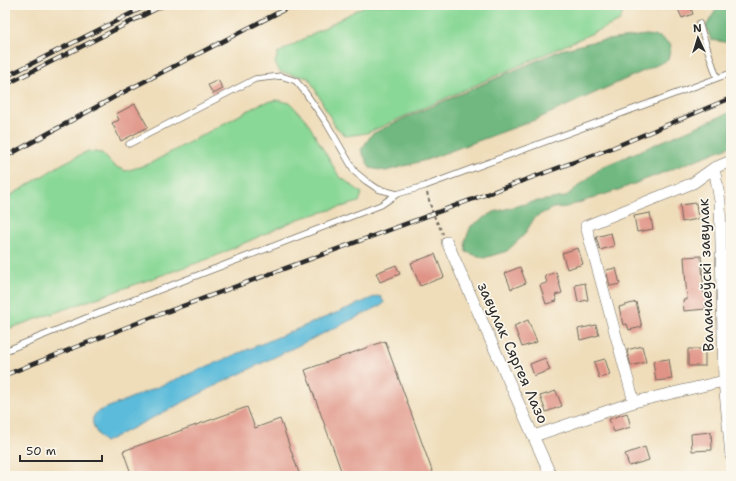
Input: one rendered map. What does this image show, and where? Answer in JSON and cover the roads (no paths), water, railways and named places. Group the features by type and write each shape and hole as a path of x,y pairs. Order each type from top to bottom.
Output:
{"street":[{"path":"634,402 586,226 693,183 714,168 731,161"},
{"name":"Валачаеўскі завулак","path":"714,168 720,201 724,380 731,456"},
{"name":"завулак Сяргея Лазо","path":"447,242 551,476"},
{"path":"534,436 634,402 724,380"}],"lane":[{"path":"699,22 717,78"},
{"path":"5,351 91,316 231,264 381,205 397,194 425,186 731,73"},
{"path":"129,144 255,79 281,76 296,81 305,92 327,124 354,172 378,188 397,194"}],"water":[{"path":"377,296 381,297 384,302 382,305 223,382 105,442 98,435 94,427 92,421 97,412"}],"railway":[{"path":"5,77 148,5"},
{"path":"5,85 164,5"},
{"path":"5,157 120,94 293,5"},
{"path":"5,375 150,318 612,148 731,98"}]}
